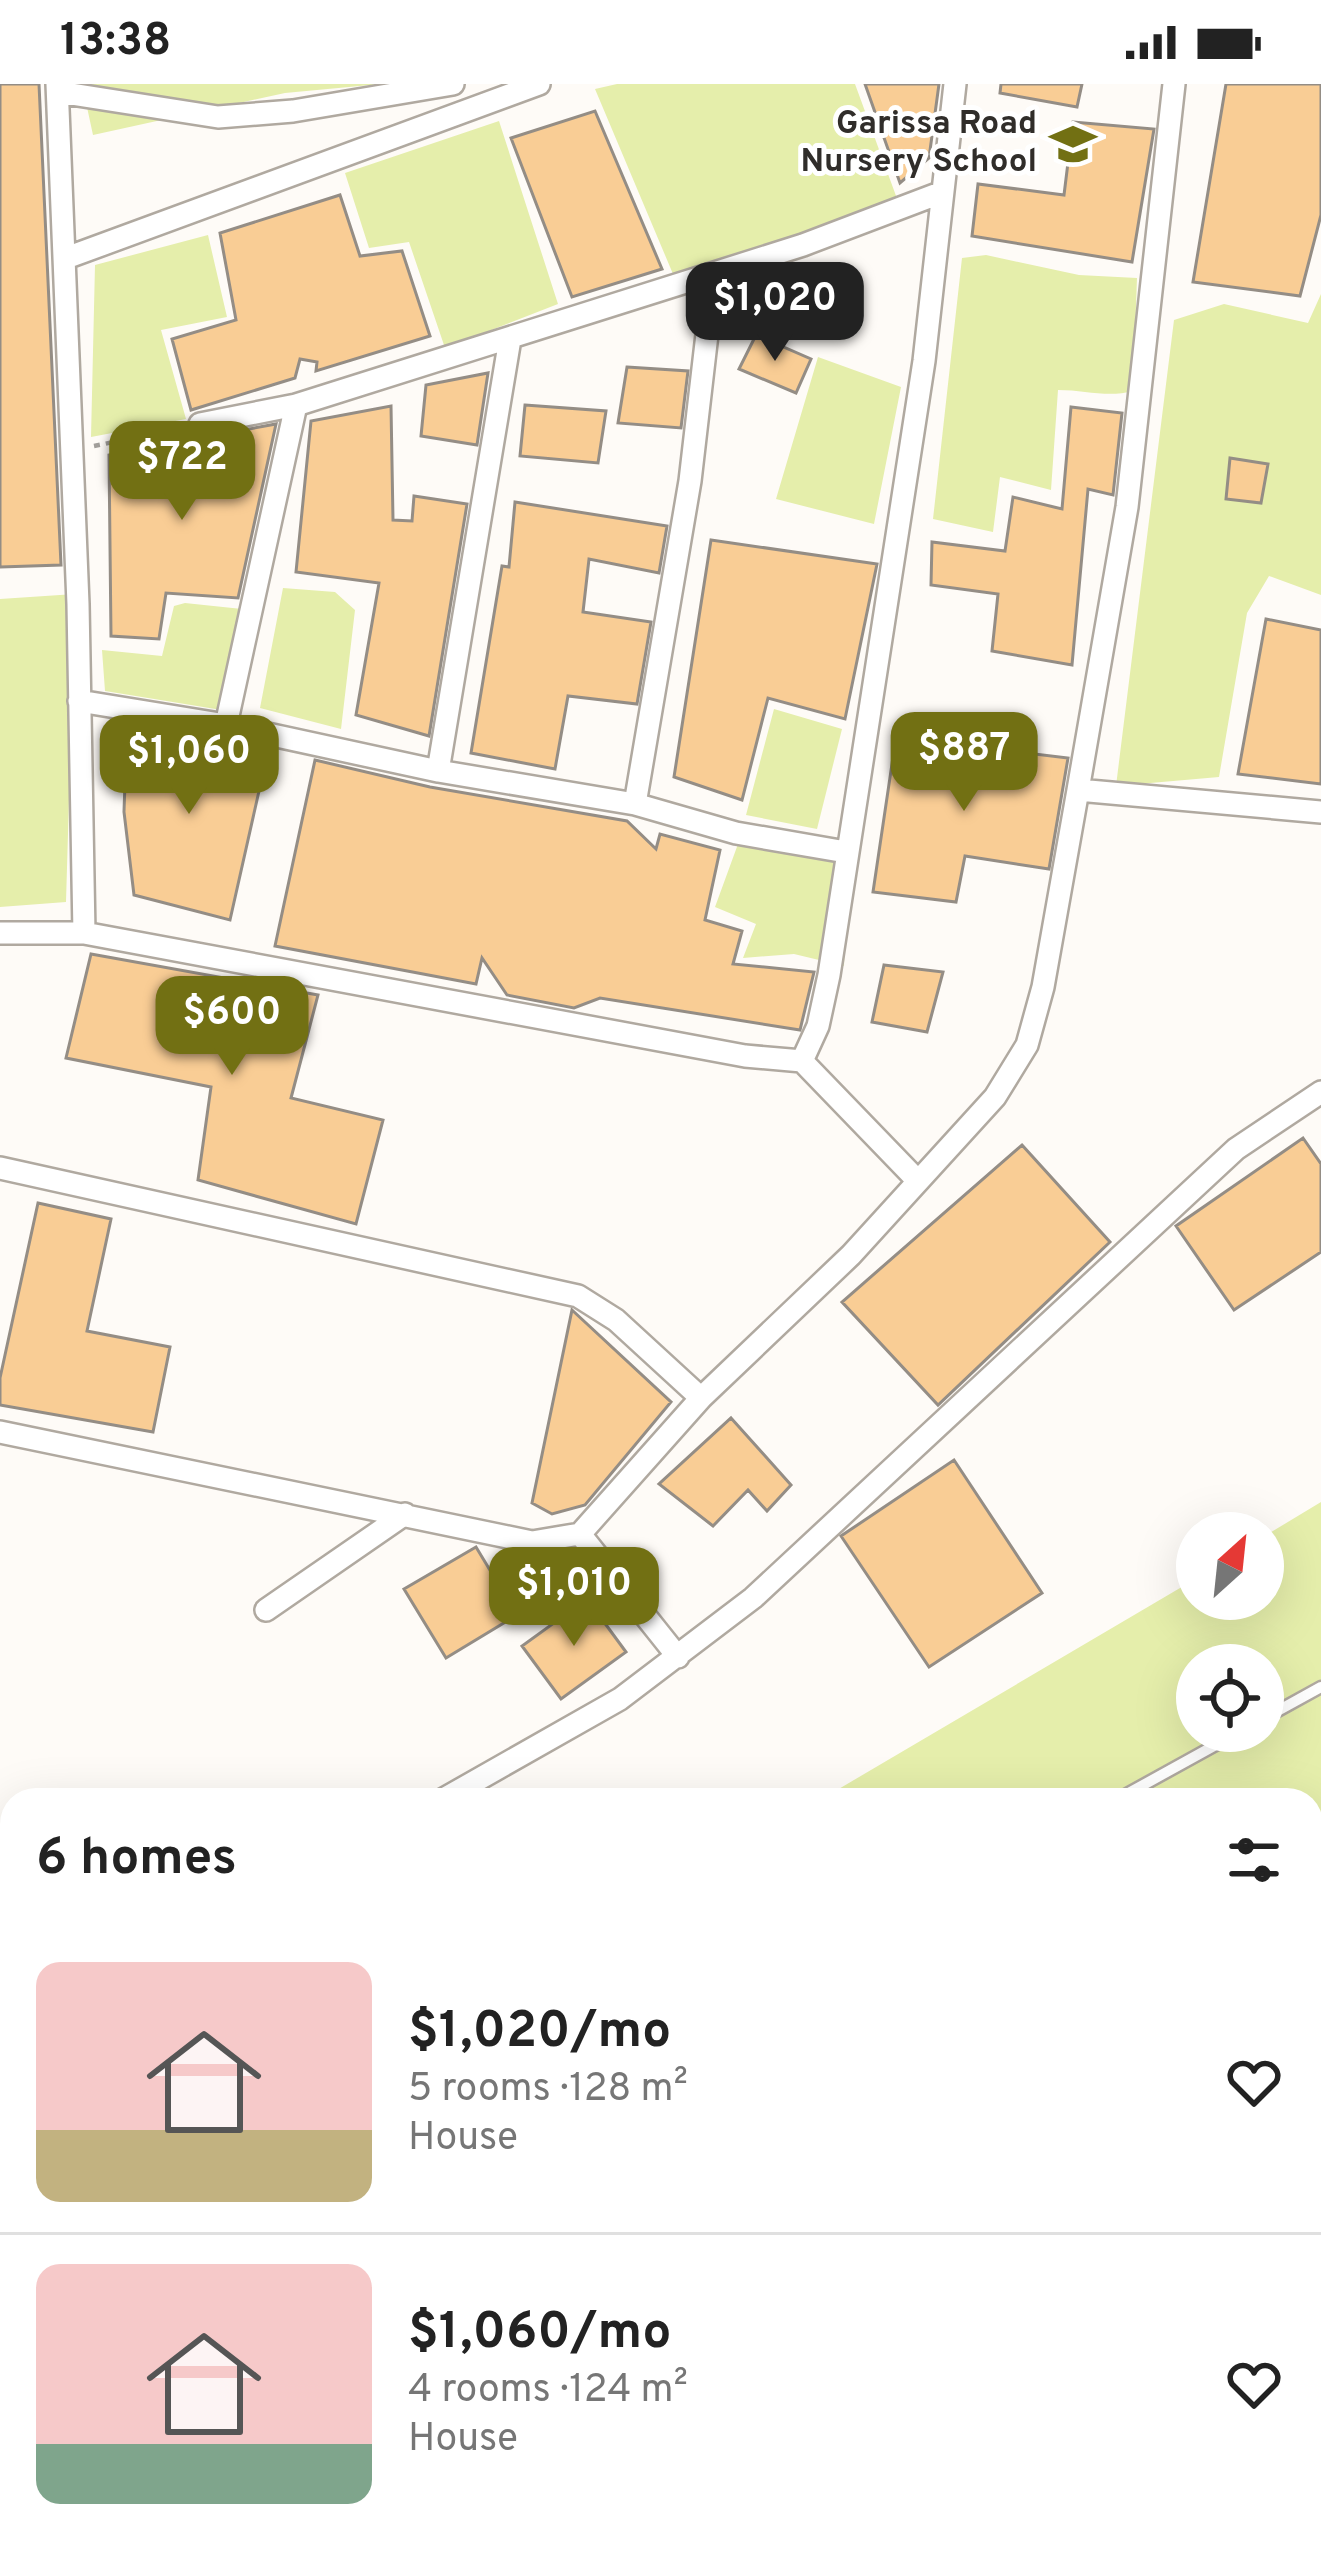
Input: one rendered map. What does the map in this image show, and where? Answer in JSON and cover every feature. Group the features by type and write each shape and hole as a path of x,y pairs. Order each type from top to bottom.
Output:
{"street":[{"path":"84,934 73,450 58,88 218,117 293,111 453,84"},
{"path":"66,258 539,84"},
{"path":"802,1061 818,1026 829,975 924,361 956,84"},
{"path":"0,1432 532,1542 580,1534 701,1398 851,1255 995,1097 1027,1045 1043,987 1078,790 1127,507 1174,84"},
{"path":"200,424 296,405 510,339 714,274 940,193"},
{"path":"635,805 690,481 714,274"},
{"path":"438,771 510,339"},
{"path":"226,725 296,405"},
{"path":"79,701 635,805 736,832 847,852"},
{"path":"1078,790 1321,812"},
{"path":"0,933 84,934 746,1056 802,1061 916,1179"},
{"path":"463,1788 620,1699 753,1598 1236,1148 1321,1092"},
{"path":"0,1168 578,1295 616,1320 701,1398"},
{"path":"266,1610 405,1514"},
{"path":"580,1534 677,1657"}],"lane":[{"path":"1284,1707 1321,1687"},
{"path":"1138,1788 1203,1752"}],"path":[{"path":"73,450 200,424"}],"green space":[{"path":"82,84 381,84 285,93 93,135"},
{"path":"617,84 855,84 899,204 673,274 595,89"},
{"path":"499,121 558,304 445,348 409,242 369,248 345,173"},
{"path":"208,235 227,317 161,330 186,419 91,437 95,265"},
{"path":"986,255 1079,275 1137,278 1133,391 1058,390 1051,490 1000,477 993,532 933,519 962,258"},
{"path":"1321,294 1321,595 1269,576 1247,613 1219,777 1116,786 1174,320 1224,304 1308,323"},
{"path":"818,357 901,387 874,524 776,499"},
{"path":"283,588 335,592 355,610 341,729 260,708"},
{"path":"75,594 66,902 0,907 0,599"},
{"path":"174,606 242,609 234,712 105,691 102,650 162,656"},
{"path":"774,709 842,729 817,829 746,815"},
{"path":"738,844 848,858 844,966 794,954 743,958 756,924 715,907"},
{"path":"1321,1502 1321,1788 840,1788 1176,1590 1176,1620 1284,1620 1284,1524"}],"building":[{"path":"0,84 39,84 61,565 0,567"},
{"path":"865,84 939,84 929,158 900,183"},
{"path":"1001,84 1082,84 1077,107 1000,93"},
{"path":"1226,84 1321,84 1321,215 1300,296 1193,282"},
{"path":"595,111 662,269 572,297 511,138"},
{"path":"1073,122 1154,129 1132,262 972,236 978,184 1064,195"},
{"path":"340,195 360,256 402,251 430,336 316,371 317,362 300,359 295,378 191,410 172,339 236,320 220,233"},
{"path":"756,335 811,359 796,393 739,369"},
{"path":"627,367 688,371 681,428 618,423"},
{"path":"488,373 477,445 421,436 426,385"},
{"path":"525,405 606,411 598,463 520,456"},
{"path":"391,406 393,520 412,521 414,496 467,504 429,736 356,715 379,583 296,572 311,421"},
{"path":"1071,407 1122,413 1113,495 1088,489 1072,665 992,651 998,594 931,585 932,542 1005,551 1013,497 1062,509"},
{"path":"276,424 238,598 166,593 159,639 111,636 109,455"},
{"path":"1230,458 1268,464 1261,503 1226,499"},
{"path":"515,502 667,526 659,573 589,559 583,612 651,622 637,704 568,696 555,769 471,753 502,566 509,567"},
{"path":"711,540 877,564 845,719 768,698 742,800 674,777"},
{"path":"1266,619 1321,630 1321,784 1238,774"},
{"path":"127,724 268,751 230,920 134,895 124,812"},
{"path":"896,737 1068,758 1049,869 965,856 956,902 873,892"},
{"path":"315,760 430,787 627,821 656,849 660,834 720,850 705,920 742,931 733,964 814,972 800,1030 600,998 574,1008 507,995 482,958 476,984 275,946"},
{"path":"91,954 318,995 291,1098 383,1120 356,1224 198,1180 211,1087 66,1058"},
{"path":"884,965 943,972 927,1032 872,1022"},
{"path":"1303,1138 1321,1164 1321,1252 1234,1310 1176,1226"},
{"path":"1022,1145 1110,1242 938,1405 842,1302"},
{"path":"38,1203 111,1219 87,1331 170,1347 153,1432 0,1405 0,1378"},
{"path":"572,1310 671,1402 585,1505 552,1514 532,1503"},
{"path":"731,1418 791,1485 767,1511 748,1490 713,1526 659,1484"},
{"path":"954,1460 1042,1593 929,1667 841,1536"},
{"path":"476,1547 517,1615 446,1658 404,1589"},
{"path":"587,1599 626,1652 561,1699 522,1646"}],"place":[{"name":"Garissa Road Nursery School","path":"1073,144"}]}
